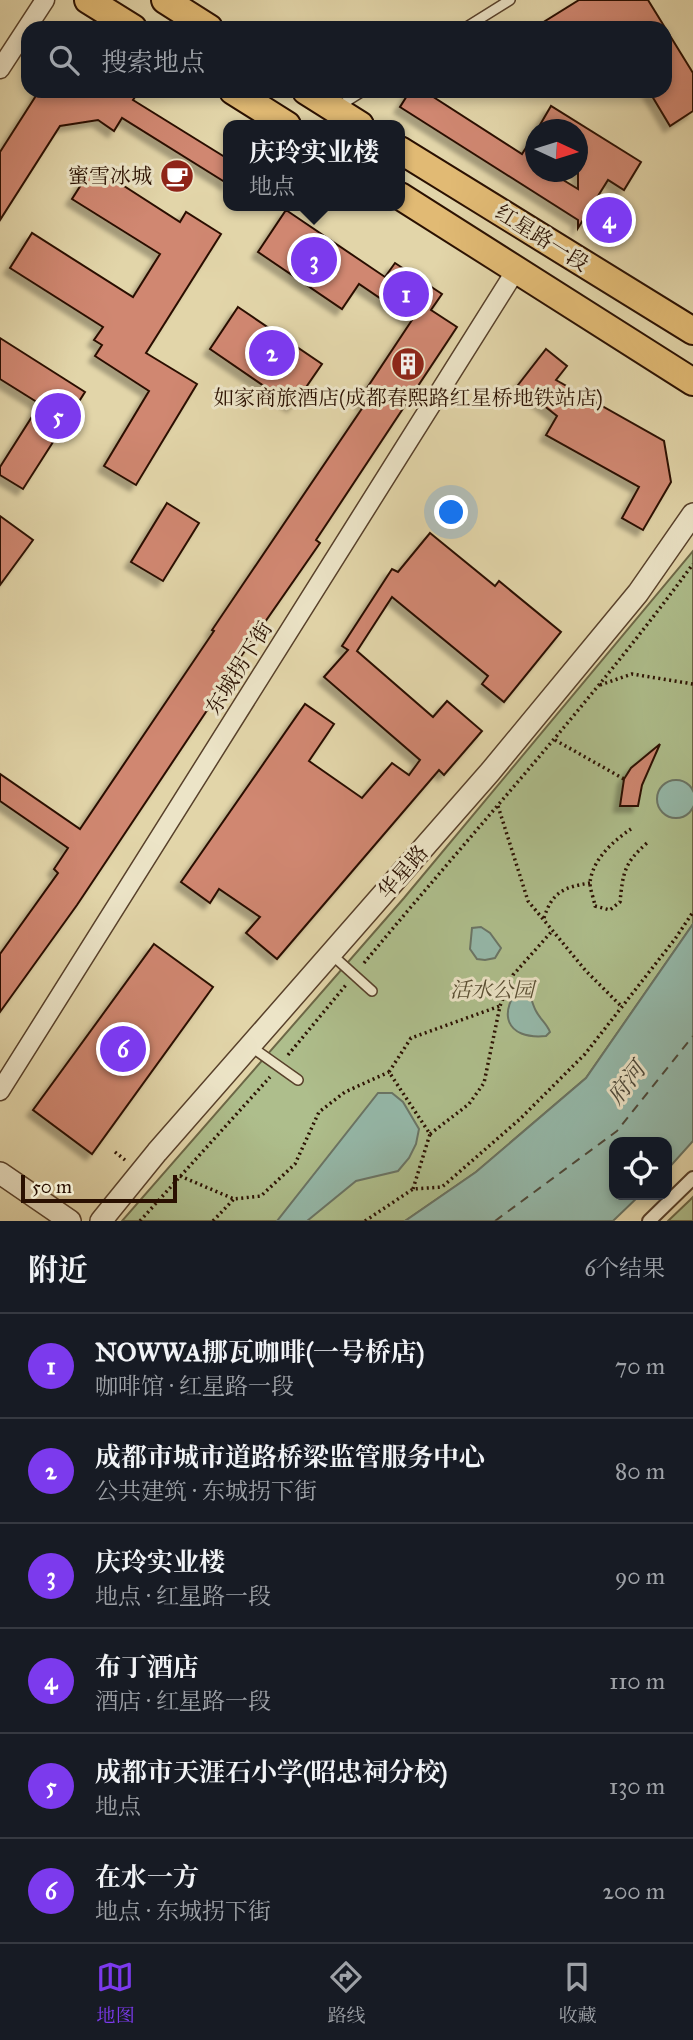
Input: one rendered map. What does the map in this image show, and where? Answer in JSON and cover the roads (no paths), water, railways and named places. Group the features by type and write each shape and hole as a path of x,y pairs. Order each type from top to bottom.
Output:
{"main road":[{"path":"88,0 122,21"},
{"path":"165,0 198,21"},
{"path":"244,98 279,120"},
{"path":"317,98 352,120"},
{"name":"红星路一段","path":"405,153 689,329"},
{"name":"红星路一段","path":"405,200 693,382"}],"street":[{"path":"31,21 45,0"},
{"path":"0,69 21,37"},
{"name":"东城拐下街","path":"0,1091 516,270"},
{"name":"华星路","path":"101,1221 157,1152 490,772 629,604 693,514"},
{"path":"0,1173 70,1221"},
{"path":"649,1221 693,1178"}],"lane":[{"path":"476,21 510,0"},
{"path":"334,109 352,98"},
{"path":"331,954 372,992"},
{"path":"250,1046 298,1080"}],"water":[{"path":"669,782 683,782 693,792 693,806 683,816 669,816 659,806 659,792"},
{"name":"府河","path":"693,924 693,1141 672,1164 672,1137 609,1137 609,1200 635,1200 613,1221 405,1221 476,1172 586,1078"},
{"path":"481,927 490,933 501,948 495,958 477,959 470,949 472,928"},
{"path":"522,984 549,1029 550,1032 546,1036 521,1034 509,1022 509,1004"},
{"path":"378,1093 392,1093 403,1102 419,1129 409,1158 398,1171 356,1181 307,1221 277,1221"}],"place":[{"name":"蜜雪冰城","path":"177,176"},
{"name":"布丁酒店","path":"609,220"},
{"name":"庆玲实业楼","path":"314,260"},
{"name":"NOWWA挪瓦咖啡(一号桥店)","path":"406,294"},
{"name":"成都市城市道路桥梁监管服务中心","path":"272,353"},
{"name":"如家商旅酒店(成都春熙路红星桥地铁站店)","path":"408,364"},
{"name":"成都市天涯石小学(昭忠祠分校)","path":"58,416"},
{"name":"在水一方","path":"123,1049"}],"park label":[{"name":"活水公园","path":"492,990"}]}
